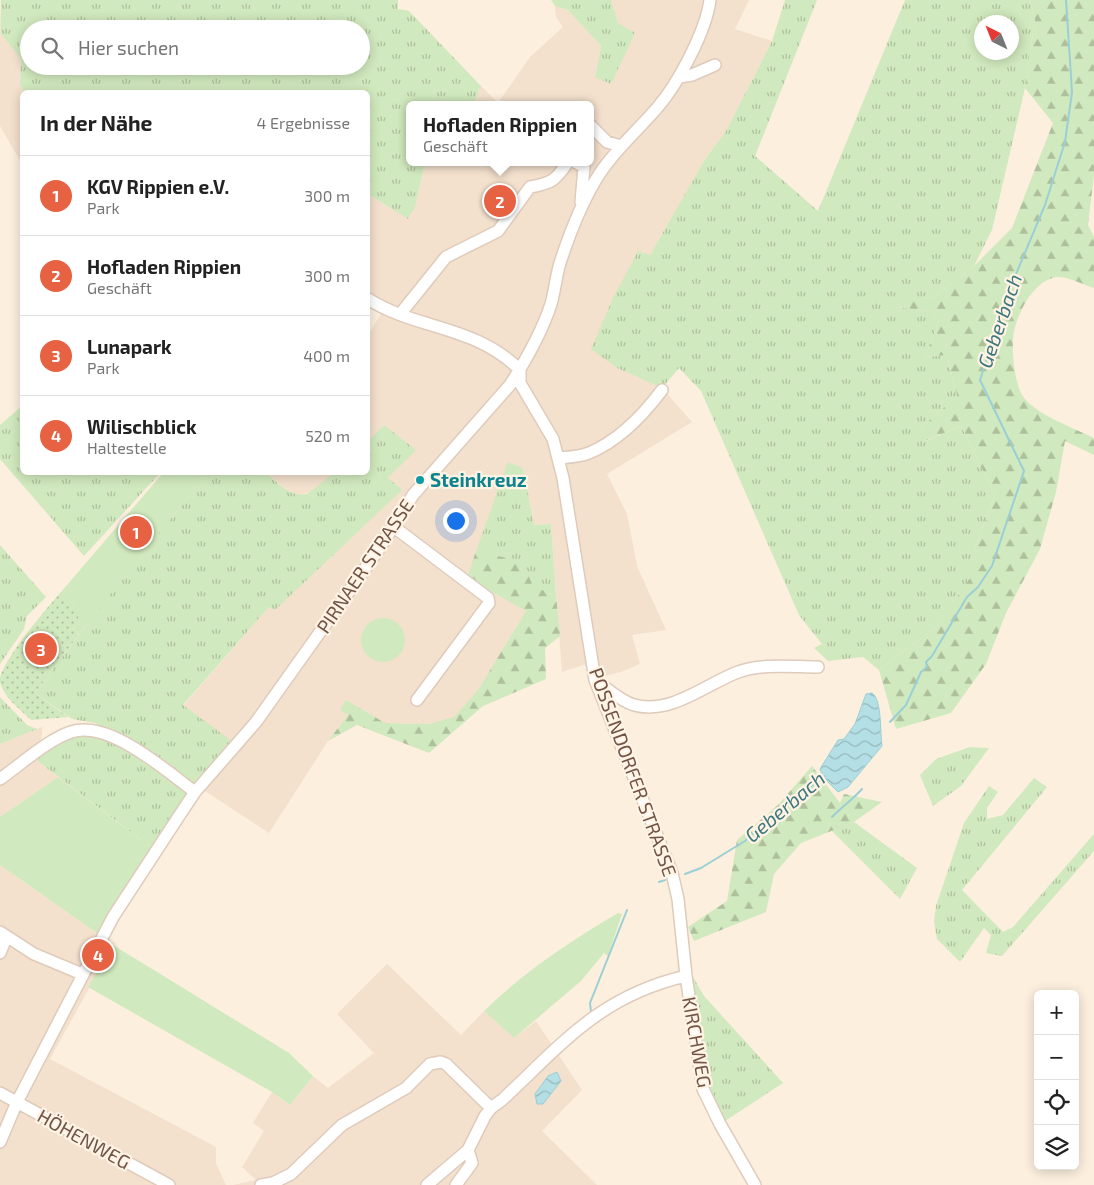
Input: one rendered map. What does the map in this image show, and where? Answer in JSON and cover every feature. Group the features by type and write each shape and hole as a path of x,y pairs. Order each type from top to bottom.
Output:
{"street":[{"name":"PIRNAER STRASSE","path":"0,1142 17,1102 113,917 195,792 256,722 394,527 413,495 510,385 520,370 551,304 559,264 582,206 601,172 621,146 657,108 680,77 697,39 710,0"},
{"path":"680,77 692,75 715,65"},
{"path":"594,129 607,142 621,146"},
{"path":"401,313 446,257 498,231 530,187 550,183 557,178 565,166"},
{"path":"582,206 584,166"},
{"path":"370,300 384,309 461,333 490,346 520,370"},
{"name":"POSSENDORFER STRASSE","path":"520,370 520,383 529,401 543,420 558,458 595,680 672,873 679,908 686,976"},
{"path":"558,458 576,456 600,447 633,423 662,390"},
{"path":"394,527 488,598 489,604 417,700"},
{"path":"595,680 621,699 634,705 648,706 671,703 694,695 740,671 776,667 818,667"},
{"path":"0,779 58,738 71,732 84,730 104,733 122,740 195,792"},
{"path":"0,953 3,935 34,954 82,974"},
{"path":"427,1185 468,1150 490,1108 502,1100 572,1034 600,1011 660,982 686,976"},
{"name":"KIRCHWEG","path":"686,976 703,1089 720,1124 755,1185"},
{"path":"261,1185 273,1183 291,1174 342,1125 406,1088 430,1064 441,1062 446,1064 490,1108"},
{"name":"HÖHENWEG","path":"0,1093 169,1185"},
{"path":"456,1185 472,1163 468,1150"}],"shaded area":[{"path":"0,0 1,34 20,58 20,85 24,90 20,90 20,161 0,126"},
{"path":"611,0 749,0 735,29 772,41 726,131 705,159 650,255 638,252 609,307 617,368 662,388 692,422 607,474 627,514 637,566 666,630 632,635 640,664 621,672 600,677 586,664 562,672 551,524 534,525 523,468 467,578 526,611 478,690 454,718 430,724 385,723 346,700 348,715 328,741 269,833 202,789 183,706 269,607 275,610 388,478 415,450 384,425 370,439 370,332 384,309 370,300 370,195 408,219 415,207 424,166 594,166 594,101 499,101 530,57 563,27 556,17 555,6 568,10 601,46 595,77 618,23"},
{"path":"481,86 496,101 475,101"},
{"path":"269,475 332,475 315,490 300,495 286,490"},
{"path":"42,727 42,735 35,759 58,777 0,817 0,744"},
{"path":"0,865 113,945 50,1059 216,1147 216,1163 226,1185 0,1185"},
{"path":"387,964 461,1035 484,1011 514,1038 536,1021 582,1090 542,1131 597,1185 233,1185 256,1180 242,1167 264,1131 253,1123 272,1092 290,1105 313,1076 328,1088 374,1053 337,1014"}],"green space":[{"path":"1,0 398,0 398,9 409,11 481,86 475,101 406,101 406,166 424,166 415,207 408,219 370,195 370,90 24,90 20,85 20,75 370,75 370,20 20,20 20,58 1,34"},
{"path":"551,0 611,0 618,23 635,33 611,84 595,77 601,46 568,10 555,6"},
{"path":"785,0 817,0 755,156 818,211 905,0 1030,0 1035,18 1025,88 992,230 974,266 935,296 897,307 931,311 939,321 925,357 947,355 957,396 921,428 926,441 961,426 995,495 974,550 981,564 935,628 879,670 863,657 828,661 814,648 822,644 799,615 701,391 679,368 662,388 617,368 591,349 613,298 638,251 650,255 705,159 726,131 772,41"},
{"path":"1030,0 1094,0 1094,175 1088,225 1094,237 1094,288 1070,279 1057,277 1042,283 1036,289 1025,303 1015,327 1013,351 1015,371 1019,389 1028,402 1045,414 1094,438 1094,455 1065,441 1056,492 1040,549 1006,613 986,664 951,713 896,729 879,670 935,628 980,564 974,550 995,495 961,426 925,441 921,428 957,396 947,355 925,357 939,321 931,311 895,307 935,296 974,266 1012,228 1053,123 1025,88 1035,18"},
{"path":"20,408 20,475 158,475 84,556 0,459 0,425"},
{"path":"384,425 416,450 388,478 402,490 275,610 269,607 183,705 233,742 192,789 95,723 72,719 35,693 96,612 205,475 269,475 290,492 307,494 331,475 370,475 370,439"},
{"path":"508,462 523,468 534,525 551,524 556,595 533,588 476,551"},
{"path":"161,475 205,475 79,634 73,628 78,622 78,610 61,592"},
{"path":"0,545 46,597 27,616 24,629 0,664"},
{"path":"476,551 524,562 533,587 556,595 560,636 545,648 546,679 483,706 429,753 357,725 328,741 348,715 340,710 346,700 385,723 429,724 454,717 478,690 526,611 467,578"},
{"path":"61,592 78,610 78,622 73,628 79,634 35,693 68,717 31,720 4,692 0,681 2,672 16,648"},
{"path":"387,618 399,624 404,631 404,649 399,656 392,661 379,662 371,659 364,652 361,636 364,628 371,621"},
{"path":"0,697 27,725 37,729 0,744"},
{"path":"73,734 110,737 190,793 153,849 35,759 59,741"},
{"path":"970,747 989,748 961,786 933,806 920,775 936,759"},
{"path":"812,766 840,803 844,794 882,802 854,822 801,843 774,874 766,912 694,941 688,927 727,901 737,840 777,806"},
{"path":"58,777 153,849 98,934 0,865 0,817"},
{"path":"1034,778 1047,787 962,890 1003,932 1013,927 1094,834 1094,851 1002,956 986,953 991,935 984,928 960,962 937,939 934,921 936,906 964,823 989,786 998,792 987,808 987,819 1003,815"},
{"path":"854,822 917,868 900,899 831,830"},
{"path":"618,913 622,914 608,956 604,953 581,981 514,1038 484,1011 515,983 548,958"},
{"path":"113,945 289,1053 313,1076 290,1105 272,1092 88,987"},
{"path":"689,970 704,996 783,1083 722,1123 705,1088"}],"water":[{"path":"872,693 878,702 882,746 848,787 838,792 823,777 820,769 838,740 844,739 855,724 866,694"},
{"path":"557,1072 561,1081 543,1104 537,1104 535,1094 548,1076"}],"waterway":[{"name":"Geberbach","path":"890,722 906,705 921,672 927,667 926,662 932,656 967,597 978,587 992,566 1024,471 980,380 1008,293 1045,205 1065,142 1072,92 1066,0"},
{"name":"Geberbach","path":"685,874 701,868 745,841 775,813 825,776"},
{"path":"832,817 862,789"},
{"name":"Geberbach","path":"659,882 665,880"},
{"name":"Geberbach","path":"591,1012 590,1003 627,910"}],"place":[{"name":"Hofladen Rippien","path":"500,201"},
{"name":"Steinkreuz","path":"420,480"},
{"name":"KGV Rippien e.V.","path":"136,532"},
{"name":"Lunapark","path":"41,649"},
{"name":"Wilischblick","path":"98,955"}]}
